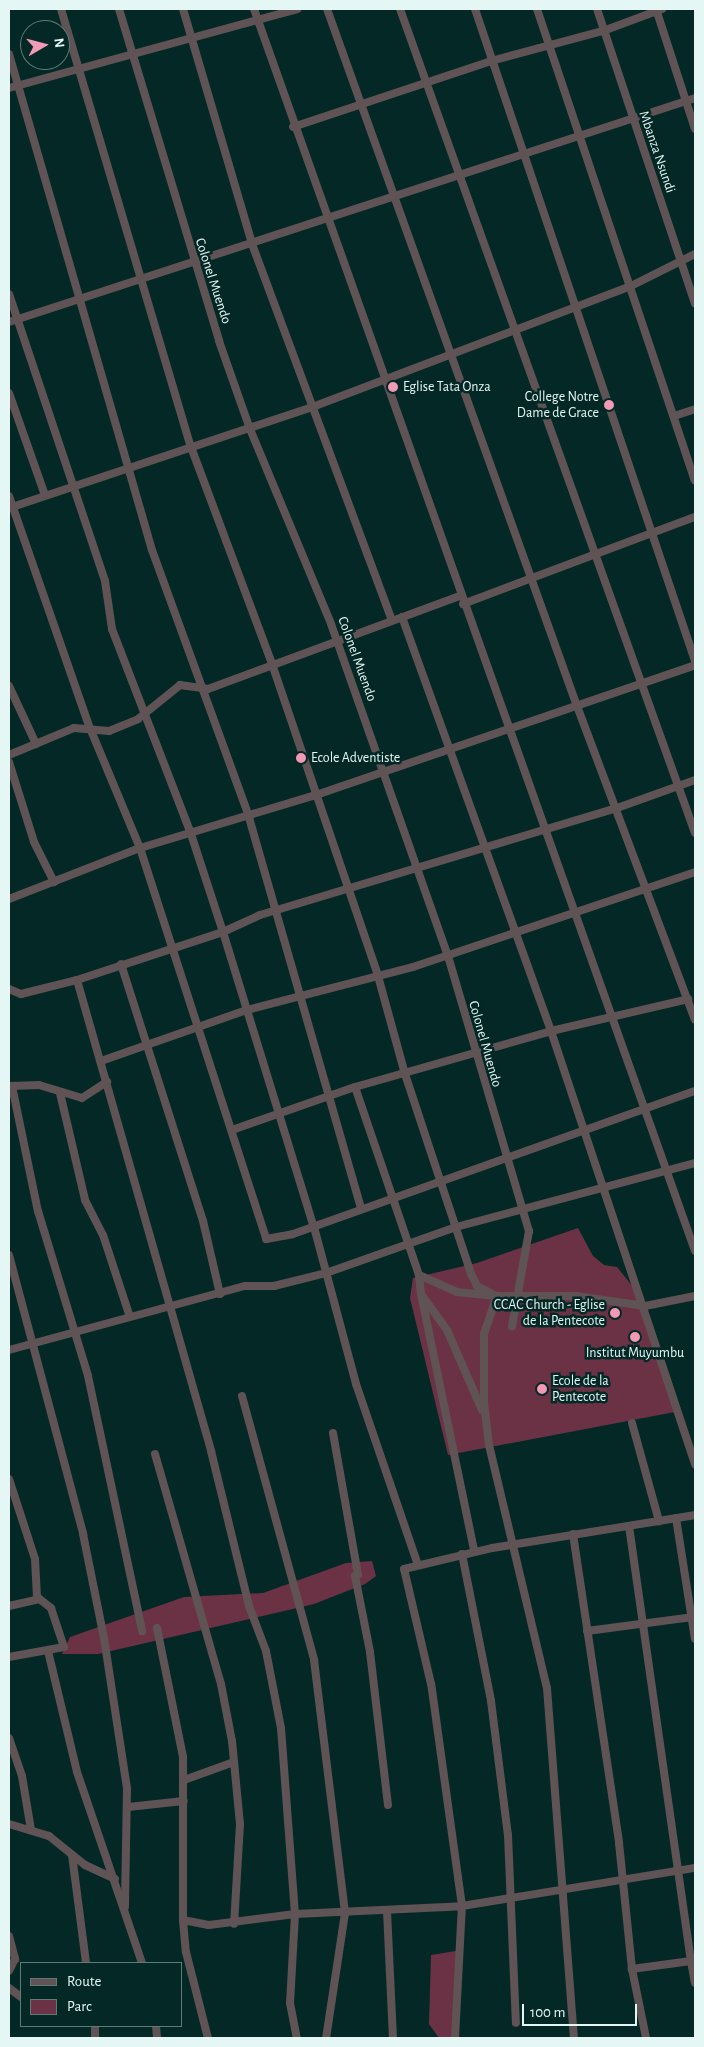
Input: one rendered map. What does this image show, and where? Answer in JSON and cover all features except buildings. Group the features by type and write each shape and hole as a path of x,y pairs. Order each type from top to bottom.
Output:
{"street":[{"path":"61,9 76,67 138,278 191,447 272,664 347,890 378,976 405,1074 439,1181 474,1281 497,1296"},
{"name":"Colonel Muendo","path":"119,9 192,261 250,428 337,640 419,868 448,956 530,1238 517,1292 512,1326"},
{"path":"184,9 252,244 315,406 392,620"},
{"path":"254,9 293,126 543,829 576,910 615,1017 695,1251"},
{"path":"9,88 76,67 297,9"},
{"path":"327,9 397,196 531,580 695,1020"},
{"path":"400,9 461,174 695,833"},
{"path":"475,9 695,661"},
{"path":"536,9 576,136 695,480"},
{"name":"Mbanza Nsundi","path":"597,9 695,303"},
{"path":"293,126 364,105 491,61 603,31 658,9 695,129"},
{"path":"9,54 78,299 152,550 248,814 304,997 361,1209"},
{"path":"13,320 138,278 252,244 576,136 634,121 695,98"},
{"path":"11,507 315,406 452,355 515,328 629,287 682,264 695,254"},
{"path":"9,294 13,320 74,486 105,581 112,629 191,834 223,932 248,1010 278,1117 314,1227 356,1384 418,1565"},
{"path":"9,393 45,495"},
{"path":"674,416 695,409"},
{"path":"9,496 11,507 90,728 140,848 199,1026 264,1236 270,1240 314,1227 506,1157 695,1092"},
{"path":"463,604 596,556 695,517"},
{"path":"9,755 74,728 90,728 109,732 138,719 144,711 180,685 203,690 460,596"},
{"path":"402,617 516,931 605,1187 695,1465"},
{"path":"9,899 140,848 316,795 577,706 640,681 695,665"},
{"path":"9,686 36,744"},
{"path":"9,762 34,842 54,882"},
{"path":"9,989 21,994 77,980 173,945 223,932 277,910 485,849 543,829 616,808 695,780"},
{"path":"101,1061 248,1010 304,997 448,956 576,910 695,872"},
{"path":"121,964 203,1221 220,1294"},
{"path":"77,980 171,1308 249,1606 274,1681 295,1914 290,2003 297,2038"},
{"path":"232,1130 278,1117 355,1087 551,1031 688,999"},
{"path":"107,1082 82,1098 60,1093 39,1085 10,1086 38,1211 76,1331 142,1631"},
{"path":"355,1087 391,1198 419,1275 421,1294 474,1551"},
{"path":"60,1093 85,1200 103,1235 130,1317"},
{"path":"9,1350 220,1294 326,1273 408,1246 456,1227 695,1163"},
{"path":"9,1255 34,1342 104,1638 128,1807 125,1907"},
{"path":"419,1275 457,1292 497,1296 517,1292 645,1306 695,1296"},
{"path":"421,1294 447,1330 486,1418"},
{"path":"497,1296 484,1334 486,1418 547,1688 566,1888 574,2038"},
{"path":"242,1396 314,1654 346,1913 326,2038"},
{"path":"632,1423 659,1521"},
{"path":"333,1433 370,1652 388,1805"},
{"path":"155,1454 221,1684 234,1762 240,1824 234,1924"},
{"path":"9,1480 35,1559 39,1599 51,1608 64,1647 9,1657"},
{"path":"455,2038 462,1906 431,1684 404,1569 474,1551 695,1515"},
{"path":"676,1518 695,1639"},
{"path":"629,1526 695,1983"},
{"path":"573,1534 624,1880 632,1969 646,2038"},
{"path":"462,1554 491,1701 514,1899 516,2024"},
{"path":"9,1606 39,1599"},
{"path":"587,1631 693,1617"},
{"path":"158,1628 184,1780 183,1920 186,1952 208,2038"},
{"path":"48,1651 78,1772 116,1879 142,1962"},
{"path":"9,1738 22,1776 32,1830"},
{"path":"184,1780 234,1762"},
{"path":"128,1807 184,1801"},
{"path":"9,1824 49,1836 72,1855 116,1879"},
{"path":"72,1855 86,1962"},
{"path":"183,1920 209,1925 234,1924 295,1914 462,1906 695,1868"},
{"path":"387,1911 393,2038"},
{"path":"9,1936 15,1959 9,1971"},
{"path":"632,1969 693,1960"},
{"path":"9,1988 20,1996"}],"green space":[{"path":"578,1228 593,1256 604,1265 617,1267 634,1288 675,1412 448,1455 410,1298 413,1278 477,1263"},
{"path":"372,1561 376,1576 365,1584 314,1604 98,1654 62,1654 70,1637 184,1597 263,1593 346,1563"},
{"path":"462,1950 458,2038 439,2038 429,2024 431,1955"}],"place":[{"name":"Eglise Tata Onza","path":"393,387"},
{"name":"College Notre Dame de Grace","path":"609,405"},
{"name":"Ecole Adventiste","path":"301,758"},
{"name":"CCAC Church - Eglise de la Pentecote","path":"615,1313"},
{"name":"Institut Muyumbu","path":"635,1337"},
{"name":"Ecole de la Pentecote","path":"542,1389"}]}
